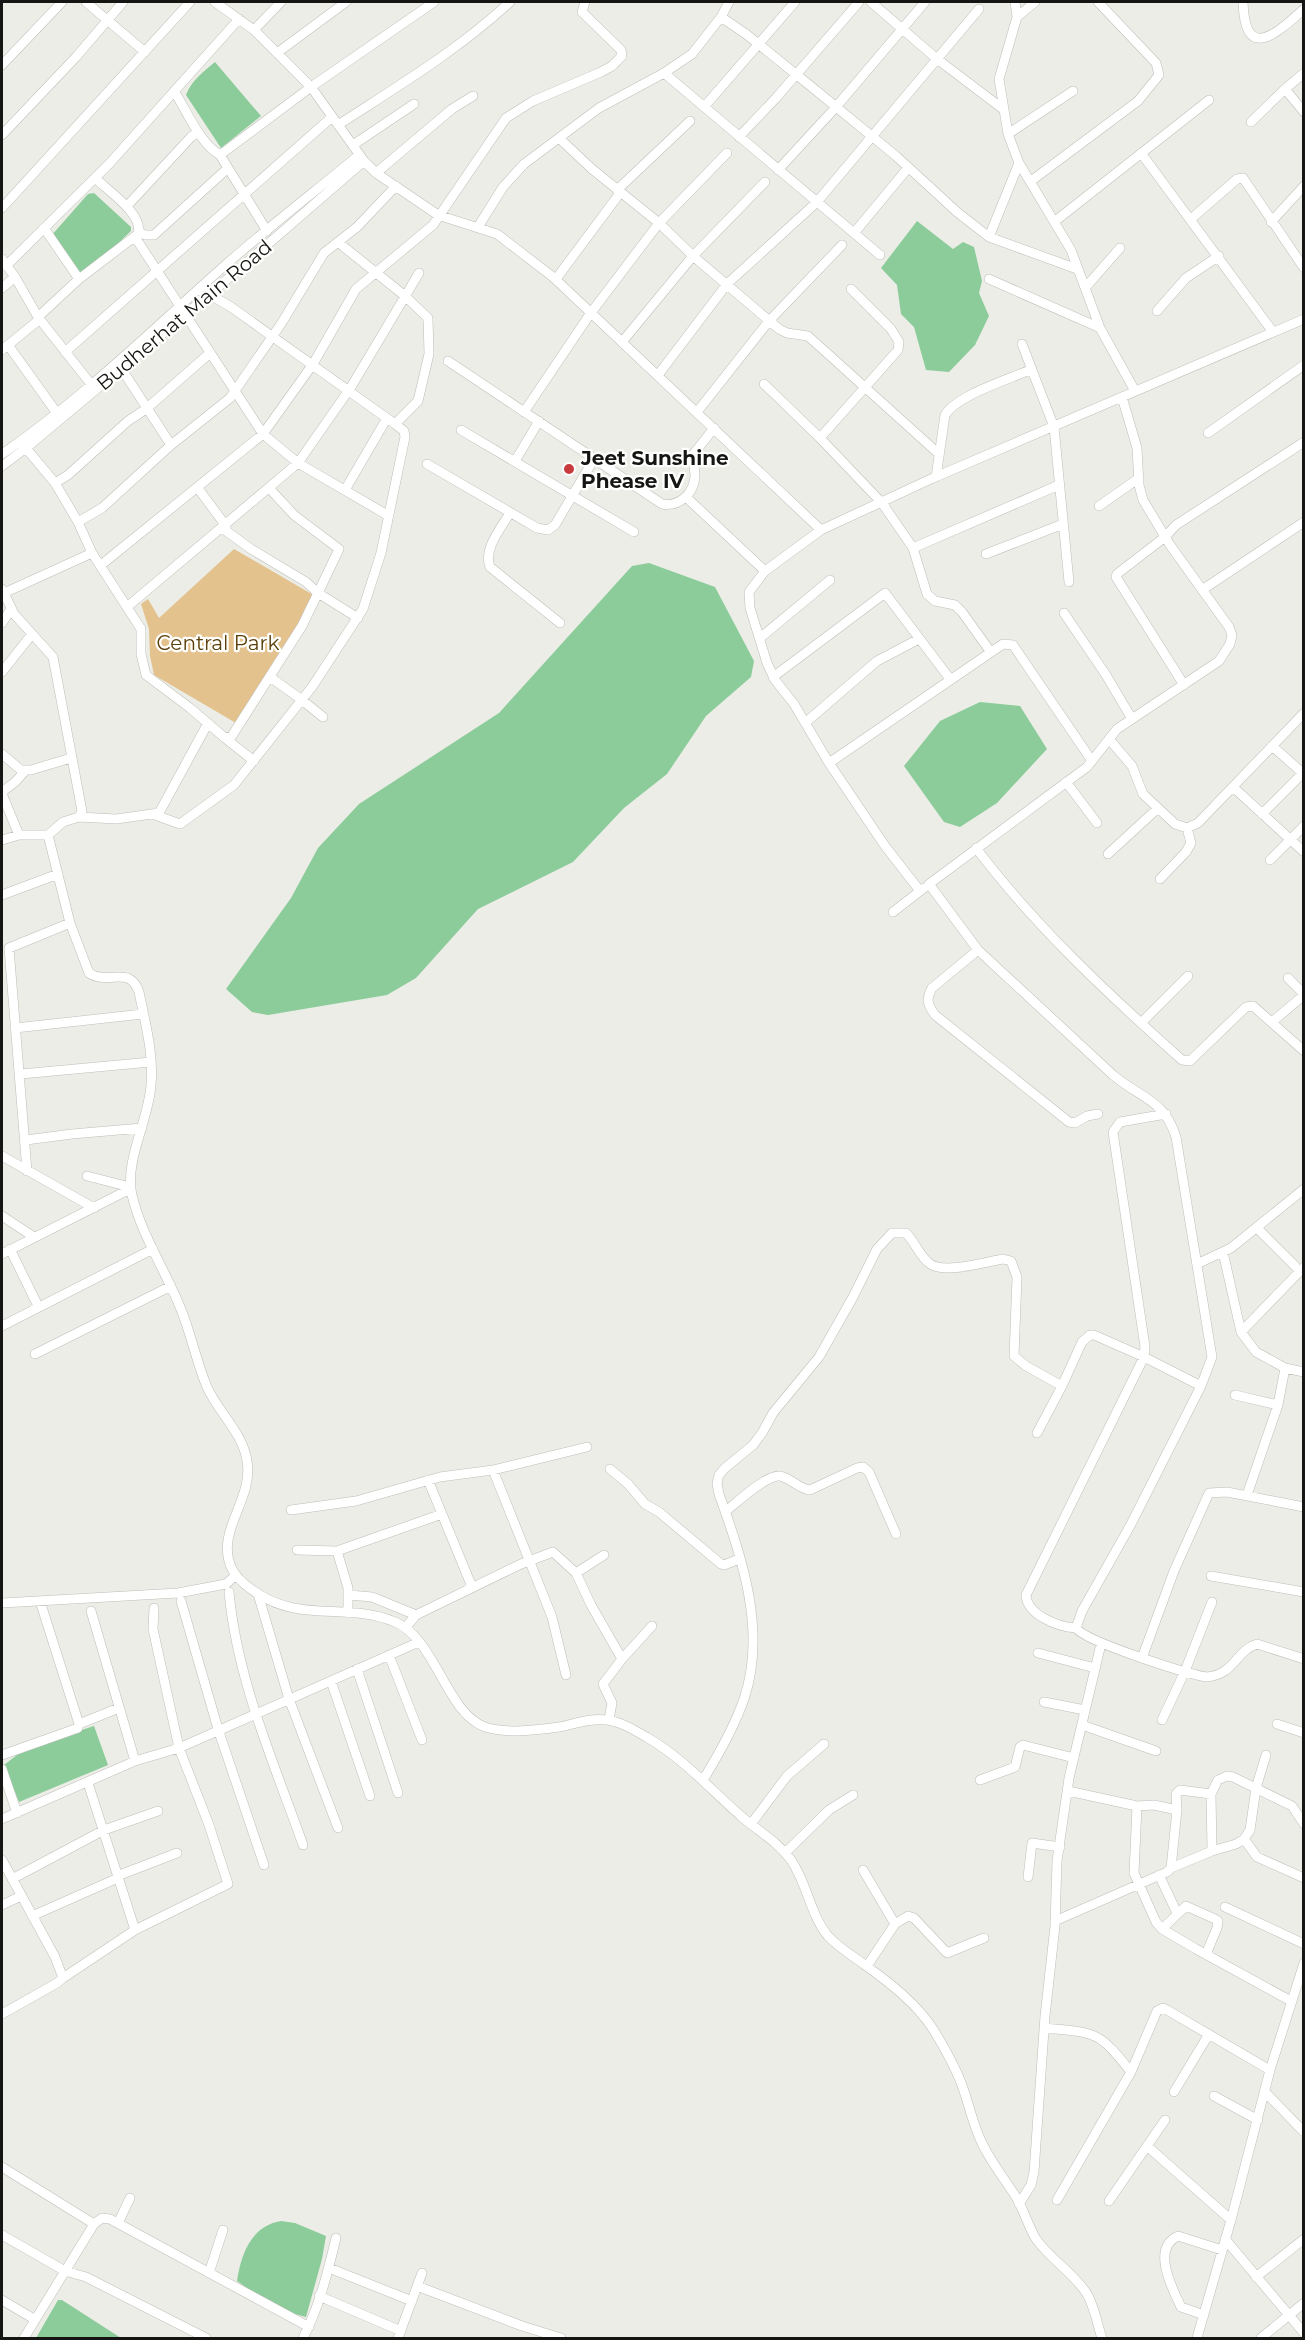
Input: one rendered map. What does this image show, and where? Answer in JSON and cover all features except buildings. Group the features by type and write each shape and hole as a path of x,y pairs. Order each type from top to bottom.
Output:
{"street":[{"path":"2,65 62,2"},
{"path":"86,2 145,52"},
{"path":"2,135 76,57 123,2"},
{"path":"2,208 190,2"},
{"path":"215,2 254,30 311,87 361,158 376,173 438,215 474,225 512,243 556,279 590,314 697,411 821,530"},
{"path":"254,30 281,2"},
{"path":"278,53 346,2"},
{"path":"220,155 311,87 434,2"},
{"path":"65,352 243,194 335,121 432,65 483,27 510,2"},
{"path":"100,565 263,434 313,364 356,289 426,233 506,118 533,101 601,72 612,66 622,56 621,50 582,12 585,2"},
{"path":"474,225 524,164 599,108 664,73 692,54 721,17 729,2"},
{"path":"704,107 795,2"},
{"path":"739,137 797,75 859,2"},
{"path":"871,2 1003,109"},
{"path":"778,170 836,107 925,2"},
{"path":"1015,2 1017,17 999,79 1008,134 1019,163 1071,250 1100,327 1135,391"},
{"path":"1017,17 1035,2"},
{"path":"1031,181 1138,101 1159,75 1156,63 1098,2"},
{"path":"1243,2 1244,24 1254,37 1263,39 1274,35 1304,9"},
{"path":"658,375 727,284 817,202 979,9"},
{"path":"721,17 759,44 836,107 989,237 1077,269"},
{"path":"93,387 39,318 4,262 44,228 95,178 239,19"},
{"path":"664,73 880,255"},
{"path":"1251,122 1304,73"},
{"path":"1285,89 1304,112"},
{"path":"174,91 196,125 198,132 214,152 220,155 267,231"},
{"path":"1008,134 1073,91"},
{"path":"376,173 452,109 473,96"},
{"path":"1054,222 1209,100"},
{"path":"352,145 414,104"},
{"path":"556,279 619,191 690,121"},
{"path":"127,206 190,136 198,132"},
{"path":"560,139 769,321 783,332 808,336 939,454"},
{"path":"524,412 590,314 659,223 727,153"},
{"path":"1141,153 1274,332"},
{"name":"Budherhat Main Road","path":"3,459 59,416 183,310 200,289 267,231 361,158"},
{"name":"Budherhat Main Road","path":"183,310 209,295 361,158"},
{"path":"989,237 1019,163"},
{"path":"59,416 5,347 79,279 137,235 154,235 228,168"},
{"path":"854,233 908,168"},
{"path":"95,178 127,206 138,220 137,235 157,272 263,434 298,463 389,516"},
{"path":"1191,219 1240,178 1245,180 1304,268"},
{"path":"621,342 693,256 765,182"},
{"path":"78,522 102,508 236,392 273,337 324,253 365,220 396,186"},
{"path":"1271,222 1304,186"},
{"path":"44,228 79,279"},
{"path":"339,243 405,296 428,318 429,354 418,401 391,421 345,490"},
{"path":"697,411 769,321 842,245"},
{"path":"1085,288 1120,248"},
{"path":"1157,311 1186,278 1219,256"},
{"path":"127,607 298,463 348,391 418,273"},
{"path":"2,288 15,277"},
{"path":"989,279 1100,327"},
{"path":"2,840 20,835 48,834 63,822 79,817 116,819 155,815 180,824 234,785 306,703 363,609 381,553 405,437 404,431 313,364 231,307 200,289"},
{"path":"820,438 898,350 899,342 891,329 851,289"},
{"path":"920,891 885,846 773,677 750,608 750,592 765,571 821,530 936,477 1304,319"},
{"path":"1022,344 1054,427 1069,582"},
{"path":"55,483 68,475 128,421 146,409 210,353"},
{"path":"447,361 662,504 671,506 680,503 686,497 695,478 692,456 714,428"},
{"path":"119,365 171,446"},
{"path":"1208,433 1304,365"},
{"path":"936,477 945,415 951,407 965,398 1032,369"},
{"path":"764,384 882,503 913,548 927,594 935,601 955,605 990,651"},
{"path":"892,912 1092,761 1117,729 1219,661 1230,644 1232,635 1229,627 1165,537 1143,500 1137,448 1122,397"},
{"path":"515,461 539,422"},
{"path":"461,430 571,497 634,532"},
{"path":"1184,685 1116,577 1121,570 1165,537 1176,525 1304,442"},
{"path":"23,445 55,483 78,522 92,553 141,629 141,654 146,675 254,761"},
{"path":"427,464 537,528 548,530 555,525 594,459"},
{"path":"1099,506 1139,478"},
{"path":"913,548 1059,485"},
{"path":"197,487 224,527 260,555 306,582 318,593 358,618"},
{"path":"225,738 232,736 235,732 302,626 339,549 294,515 269,488"},
{"path":"686,497 765,571"},
{"path":"510,513 489,550 487,560 490,567 560,623"},
{"path":"1202,590 1304,522"},
{"path":"986,554 1063,524"},
{"path":"79,817 82,811 81,800 53,657 22,623 3,591 92,553"},
{"path":"760,638 830,580"},
{"path":"773,677 885,593 950,679"},
{"path":"2,623 13,611"},
{"path":"1064,613 1106,675 1132,719"},
{"path":"2,672 32,634"},
{"path":"805,723 877,662 919,639"},
{"path":"829,763 990,651 1004,644 1013,645 1092,761"},
{"path":"270,677 320,715"},
{"path":"1109,739 1132,766 1143,794 1157,809 1179,826 1187,828 1198,823 1304,713"},
{"path":"155,815 163,810 208,723"},
{"path":"1262,814 1303,773 1272,746"},
{"path":"2,754 21,770 71,758"},
{"path":"20,835 2,793 26,770"},
{"path":"1066,782 1097,823"},
{"path":"1233,787 1304,852"},
{"path":"1108,854 1157,809"},
{"path":"1270,860 1304,826"},
{"path":"1160,879 1186,852 1191,843 1187,828"},
{"path":"48,834 70,923 89,973 95,977 104,978 130,977 135,981 139,992 151,1062 150,1098 132,1169 130,1188 153,1249 189,1327 206,1385 243,1446 248,1464 245,1495 233,1520 227,1543 231,1567 236,1575 268,1601 296,1610 382,1617 406,1627 419,1642 465,1712 471,1719 486,1727 533,1730 609,1719 654,1742 675,1756 751,1824 788,1850 818,1920 827,1935 920,2011 933,2030 961,2082 981,2142 1019,2204 1036,2239 1085,2291 1096,2313 1102,2338"},
{"path":"976,848 1009,890 1141,1023 1182,1060 1190,1061 1246,1007 1253,1006 1304,1051"},
{"path":"2,895 58,873"},
{"path":"929,884 978,950 1126,1087 1150,1100 1166,1114 1176,1137 1212,1357 1201,1386 1119,1546 1082,1611 1076,1629"},
{"path":"27,1171 21,1074 5,950 70,923"},
{"path":"978,950 932,988 928,996 928,1005 935,1014 1069,1122 1075,1123 1087,1116 1098,1114"},
{"path":"1141,1023 1188,976"},
{"path":"1272,1022 1304,994 1288,978"},
{"path":"15,1028 143,1014"},
{"path":"21,1074 151,1062"},
{"path":"1166,1114 1120,1122 1113,1132 1145,1347 1144,1357 1026,1595 1026,1603 1032,1610 1059,1626 1076,1629 1080,1634 1101,1644 1206,1677 1220,1676 1248,1647 1257,1644 1304,1659"},
{"path":"26,1140 142,1128"},
{"path":"2,1156 94,1208"},
{"path":"87,1176 130,1188"},
{"path":"38,1306 6,1252 130,1188"},
{"path":"1197,1264 1231,1248 1304,1189"},
{"path":"2,1216 34,1237"},
{"path":"1240,1332 1299,1266 1257,1228"},
{"path":"703,1780 725,1743 744,1696 750,1669 752,1607 717,1483 719,1475 753,1445 773,1413 819,1357 853,1298 877,1249 892,1233 906,1233 925,1259 936,1268 947,1269 1003,1259 1011,1261 1017,1277 1014,1356 1026,1366 1062,1386"},
{"path":"2,1326 153,1249"},
{"path":"1223,1252 1240,1332 1256,1352 1285,1368 1304,1372"},
{"path":"35,1354 171,1286"},
{"path":"1037,1433 1082,1342 1090,1335 1144,1357 1201,1386"},
{"path":"1247,1495 1278,1405 1285,1368"},
{"path":"1235,1395 1278,1405"},
{"path":"291,1510 356,1501 428,1480 493,1470 587,1447"},
{"path":"725,1512 762,1483 774,1477 780,1476 810,1490 863,1467 869,1472 896,1534"},
{"path":"610,1469 645,1503 721,1564 739,1559"},
{"path":"493,1470 552,1617 566,1675"},
{"path":"428,1480 472,1587"},
{"path":"1142,1658 1174,1571 1209,1493 1215,1491 1247,1495 1304,1507"},
{"path":"297,1550 336,1551 442,1514"},
{"path":"336,1551 349,1595 348,1613"},
{"path":"406,1627 416,1615 472,1587 553,1552 576,1572 591,1605 622,1659"},
{"path":"576,1572 604,1555"},
{"path":"2,1603 178,1593 226,1584 236,1575"},
{"path":"1211,1576 1304,1592"},
{"path":"229,1592 237,1646 256,1712 303,1845"},
{"path":"258,1594 290,1699 338,1828"},
{"path":"349,1595 372,1597 416,1615"},
{"path":"2,1755 77,1730 79,1724 40,1601"},
{"path":"181,1601 218,1729 264,1865"},
{"path":"1162,1720 1185,1671 1212,1602"},
{"path":"2,2014 57,1983 135,1930 228,1884 209,1825 178,1748 153,1629 154,1608"},
{"path":"91,1611 135,1761"},
{"path":"609,1719 612,1703 603,1684 652,1626"},
{"path":"2,1819 135,1761 178,1748 419,1642"},
{"path":"1019,2204 1034,2172 1044,2028 1055,1921 1057,1861 1074,1758 1101,1644"},
{"path":"1038,1653 1095,1668"},
{"path":"390,1655 422,1740"},
{"path":"357,1669 398,1793"},
{"path":"330,1681 370,1796"},
{"path":"1044,1702 1085,1710"},
{"path":"79,1724 119,1708"},
{"path":"1277,1724 1304,1733"},
{"path":"1082,1725 1156,1751"},
{"path":"751,1824 787,1776 824,1744"},
{"path":"980,1780 1015,1767 1020,1747 1023,1745 1074,1758"},
{"path":"1055,1921 1171,1868 1244,1839 1250,1830 1256,1788 1266,1755"},
{"path":"2,1769 17,1813"},
{"path":"1212,1851 1211,1794 1218,1780 1227,1776 1292,1806 1304,1824"},
{"path":"88,1783 135,1930"},
{"path":"1171,1868 1177,1810 1176,1794 1180,1790 1211,1794"},
{"path":"1068,1791 1137,1806 1154,1805 1177,1810"},
{"path":"788,1850 830,1810 853,1795"},
{"path":"1137,1806 1134,1873 1152,1915 1162,1929 1291,2001"},
{"path":"12,1879 104,1830 158,1811"},
{"path":"1244,1839 1257,1857 1304,1878"},
{"path":"1028,1877 1032,1843 1060,1847"},
{"path":"32,1916 177,1853"},
{"path":"2,1860 55,1957 63,1978"},
{"path":"863,1870 895,1924"},
{"path":"1159,1875 1177,1913"},
{"path":"2,1905 21,1896"},
{"path":"1162,1929 1186,1906 1218,1921 1206,1954"},
{"path":"1225,1907 1304,1944"},
{"path":"867,1966 895,1924 908,1916 914,1918 947,1953 984,1938"},
{"path":"1197,2338 1270,2070 1304,1963"},
{"path":"1057,2200 1131,2072 1154,2016 1163,2008 1270,2070"},
{"path":"1044,2028 1094,2034 1106,2042 1131,2072"},
{"path":"1174,2092 1209,2034"},
{"path":"1265,2092 1304,2132"},
{"path":"1214,2096 1258,2120"},
{"path":"1109,2201 1165,2120"},
{"path":"1147,2146 1231,2220"},
{"path":"2,2167 94,2224"},
{"path":"118,2223 130,2198"},
{"path":"24,2338 94,2224 102,2218 118,2223 309,2327"},
{"path":"209,2273 223,2230"},
{"path":"2,2235 65,2271 86,2277 206,2338"},
{"path":"1204,2315 1181,2307 1163,2260 1171,2239 1178,2236 1222,2250"},
{"path":"303,2338 329,2268 336,2238"},
{"path":"1225,2239 1304,2333"},
{"path":"1256,2277 1304,2239"},
{"path":"329,2268 412,2301"},
{"path":"319,2296 401,2336 422,2273"},
{"path":"417,2286 522,2326 561,2338"},
{"path":"2,2300 34,2319"},
{"path":"1261,2338 1304,2303"}],"green space":[{"name":"Central Park","path":"234,549 315,596 236,723 154,675 150,656 149,629 141,604 148,599 159,618"}],"shaded area":[{"path":"215,62 261,116 221,148 186,95 194,81"},
{"path":"94,193 131,227 131,231 88,272 78,274 51,236 88,194"},
{"path":"917,221 953,249 963,242 974,247 982,281 979,293 989,316 975,345 949,372 926,370 914,327 901,314 897,285 881,268"},
{"path":"649,563 715,587 754,661 751,677 706,716 667,774 624,808 573,862 478,909 416,978 387,995 268,1015 252,1012 226,989 291,898 318,848 359,804 499,713 632,566"},
{"path":"980,702 1020,706 1047,749 997,803 960,827 944,822 904,766 940,721"},
{"path":"94,1726 108,1765 19,1802 4,1765 26,1748"},
{"path":"281,2221 295,2223 326,2236 306,2317 291,2313 263,2299 237,2281 241,2261 249,2243 262,2229"},
{"path":"58,2300 62,2300 121,2338 36,2338"}],"place":[{"name":"Jeet Sunshine Phease IV","path":"569,469"}]}
